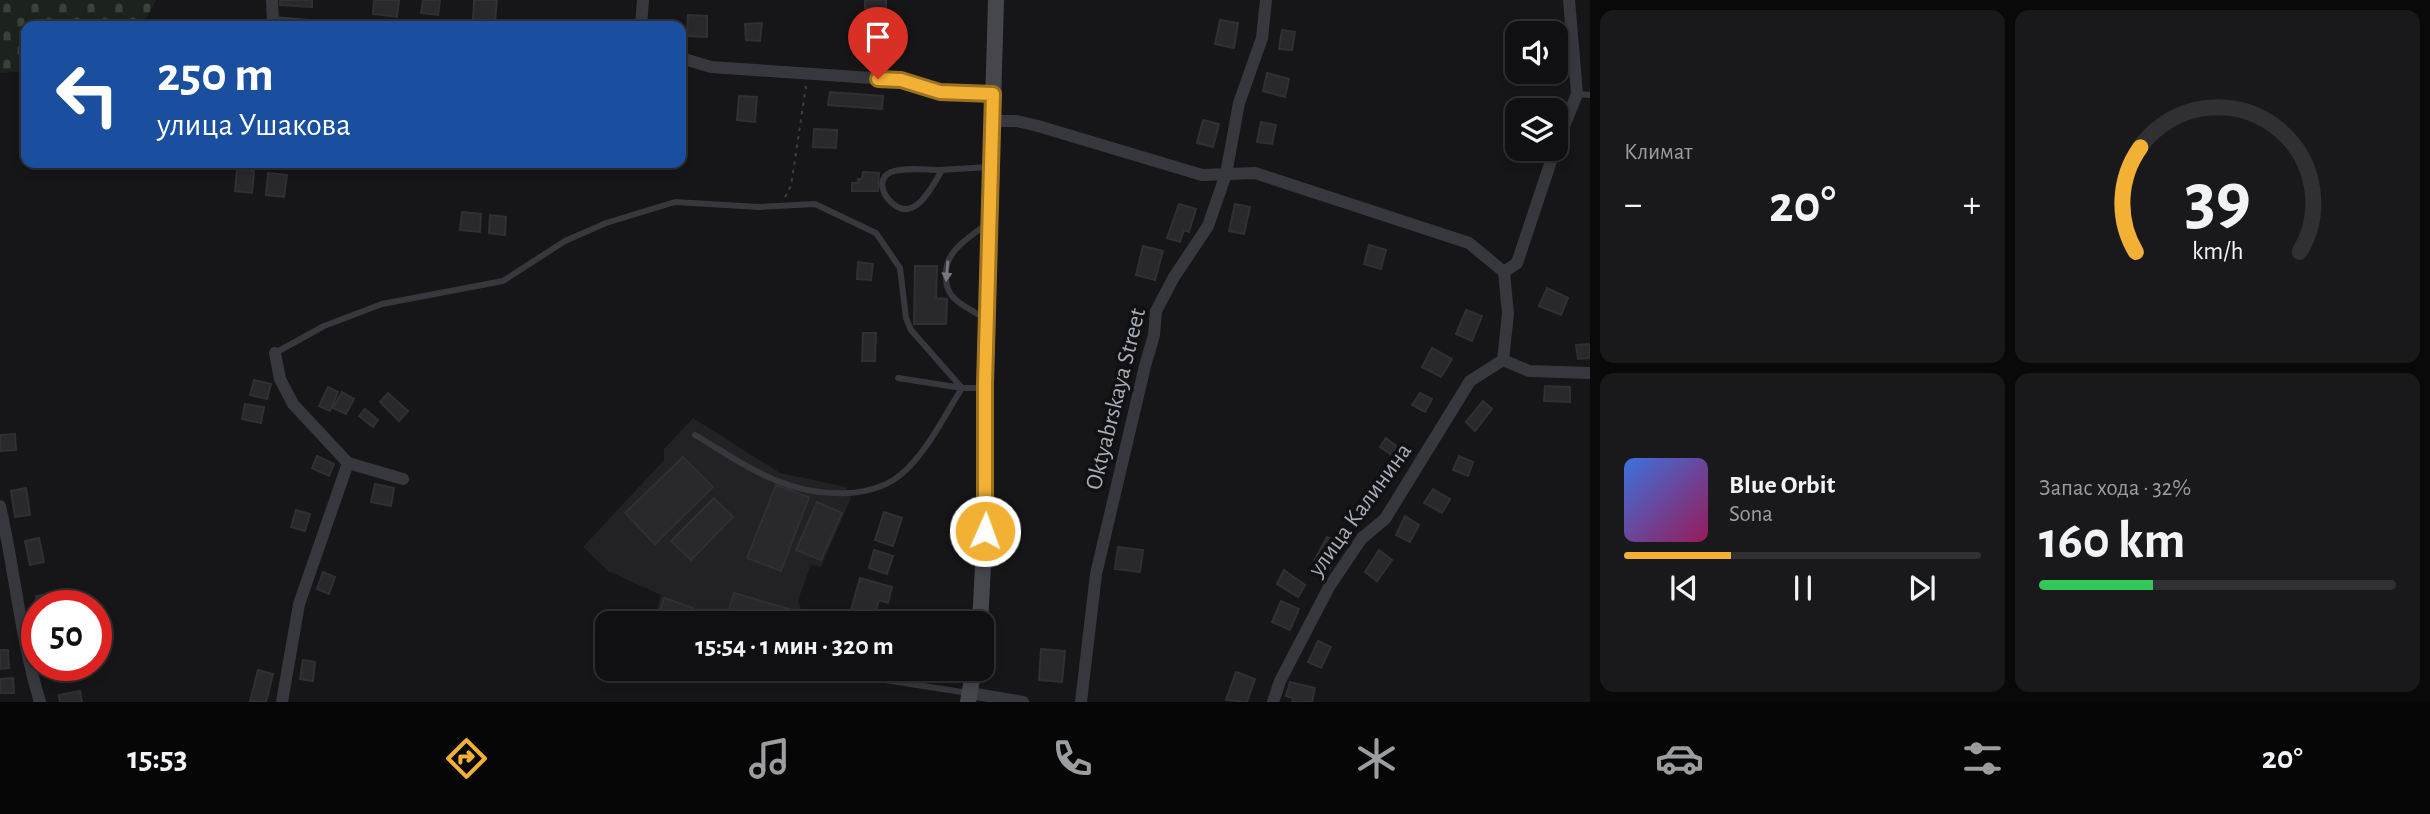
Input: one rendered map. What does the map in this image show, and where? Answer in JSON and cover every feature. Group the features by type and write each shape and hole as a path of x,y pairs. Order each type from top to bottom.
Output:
{"main road":[{"path":"981,611 986,508 985,388 996,0"}],"street":[{"path":"272,0 273,21"},
{"path":"641,21 643,0"},
{"name":"Oktyabrskaya Street","path":"1081,702 1096,574 1154,335 1156,311 1174,277 1208,226 1226,174 1239,103 1262,38 1266,0"},
{"path":"1568,124 1584,94 1569,0"},
{"path":"686,60 711,67 901,80 940,92 993,94"},
{"path":"992,121 1017,121 1038,126 1202,175 1255,173 1469,243 1504,272 1508,314 1503,360 1529,370 1590,373"},
{"path":"1504,272 1517,263 1551,161"},
{"path":"275,353 279,379 293,404 348,463 403,479"},
{"name":"улица Калинина","path":"1273,702 1280,681 1335,578 1362,538 1385,519 1470,381 1503,360"},
{"path":"282,702 299,604 348,463"},
{"path":"0,506 12,557 14,593 40,702"},
{"path":"969,698 1023,702"}],"lane":[{"path":"942,170 919,205 909,209 897,208 885,195 883,181 893,172 991,167"},
{"path":"275,353 324,326 382,304 503,281 565,241 606,223 675,202 759,207 815,204 876,233 900,268 906,318 911,330 962,388"},
{"path":"987,320 950,294 946,286 945,269 949,256 990,222"},
{"path":"898,378 962,388 985,388"},
{"path":"695,435 775,480 816,491 845,494 866,491 890,483 907,469 933,436 962,388"},
{"path":"885,681 969,698"}],"path":[{"path":"781,204 791,186 808,75"}],"shaded area":[{"path":"693,418 780,473 846,487 851,498 821,567 811,565 798,600 802,611 656,611 661,595 608,571 583,547 664,460 664,449"}],"green space":[{"path":"0,0 156,0 145,21 21,21 21,71 0,73"}],"building":[{"path":"280,0 312,0 312,7 280,5"},
{"path":"374,0 399,0 397,17 373,14"},
{"path":"423,0 440,0 438,15 421,13"},
{"path":"474,0 497,0 495,21 473,20"},
{"path":"865,0 886,0 886,8 865,8"},
{"path":"688,15 707,16 707,37 687,36"},
{"path":"1220,20 1238,23 1234,48 1215,44"},
{"path":"762,23 760,41 746,40 745,24"},
{"path":"1282,30 1295,32 1292,50 1279,49"},
{"path":"1267,73 1289,79 1285,97 1263,91"},
{"path":"830,92 883,96 882,109 828,105"},
{"path":"739,96 757,97 755,122 737,120"},
{"path":"1203,120 1219,124 1213,147 1197,143"},
{"path":"1261,122 1276,125 1272,144 1257,142"},
{"path":"814,129 837,130 836,148 813,147"},
{"path":"237,169 254,171 252,193 235,191"},
{"path":"863,172 879,173 878,191 852,191 852,183 858,183 858,179 862,179"},
{"path":"268,173 287,175 284,197 266,195"},
{"path":"1179,204 1196,209 1189,232 1184,230 1180,242 1167,238"},
{"path":"1235,204 1250,207 1244,234 1229,231"},
{"path":"462,212 481,214 480,232 460,230"},
{"path":"490,215 506,217 505,235 489,233"},
{"path":"1369,245 1386,250 1381,269 1364,264"},
{"path":"1143,246 1163,251 1155,280 1136,275"},
{"path":"858,262 873,264 871,280 857,279"},
{"path":"915,266 937,266 936,298 947,299 946,324 914,324"},
{"path":"1547,288 1568,298 1561,315 1539,306"},
{"path":"1466,310 1482,316 1472,341 1456,334"},
{"path":"863,333 876,333 875,361 862,361"},
{"path":"1590,344 1590,358 1578,359 1576,345"},
{"path":"1432,348 1452,359 1441,377 1422,367"},
{"path":"254,380 271,384 267,399 250,395"},
{"path":"1545,386 1570,387 1570,402 1544,401"},
{"path":"328,387 338,392 330,411 319,406"},
{"path":"342,392 354,399 346,414 333,408"},
{"path":"388,393 408,411 399,421 380,402"},
{"path":"1420,393 1432,399 1425,412 1412,405"},
{"path":"1483,401 1492,409 1475,431 1466,422"},
{"path":"245,404 264,407 261,423 242,419"},
{"path":"365,409 378,420 373,427 359,416"},
{"path":"15,434 16,450 0,451 0,435"},
{"path":"1386,438 1403,451 1398,459 1380,447"},
{"path":"317,456 334,464 329,476 312,468"},
{"path":"1459,456 1473,462 1468,476 1453,470"},
{"path":"683,457 713,487 655,544 625,513"},
{"path":"375,484 394,488 391,506 371,502"},
{"path":"776,485 809,497 781,571 747,558"},
{"path":"26,488 30,515 15,517 11,491"},
{"path":"1433,489 1450,499 1442,513 1424,503"},
{"path":"714,498 733,517 691,560 671,541"},
{"path":"817,502 842,513 821,560 796,550"},
{"path":"296,510 310,514 305,531 291,527"},
{"path":"884,512 902,518 893,546 875,540"},
{"path":"1405,516 1419,525 1410,542 1396,535"},
{"path":"1327,537 1344,545 1329,569 1314,561"},
{"path":"39,538 44,562 30,565 25,541"},
{"path":"1118,547 1143,550 1140,572 1115,569"},
{"path":"874,550 893,556 887,574 869,568"},
{"path":"1379,550 1392,560 1377,581 1365,572"},
{"path":"1284,570 1305,585 1298,597 1277,584"},
{"path":"323,572 335,577 329,594 317,589"},
{"path":"860,578 892,587 888,603 879,600 876,611 851,610"},
{"path":"734,593 796,611 729,611"},
{"path":"664,598 693,608 692,611 660,611"},
{"path":"1281,601 1299,609 1290,630 1272,622"},
{"path":"1318,641 1331,647 1321,668 1308,662"},
{"path":"1041,649 1065,651 1062,682 1039,680"},
{"path":"0,650 8,650 9,668 0,669"},
{"path":"303,660 315,662 313,681 300,679"},
{"path":"258,670 273,674 266,702 250,701"},
{"path":"1236,672 1255,679 1247,702 1226,700"},
{"path":"13,678 14,693 0,693 0,679"},
{"path":"1290,682 1315,688 1312,702 1292,702 1293,698 1286,696"},
{"path":"80,691 82,702 60,702 59,695"}],"route":[{"path":"878,79 901,80 940,92 993,94 985,385 985,531"}]}
